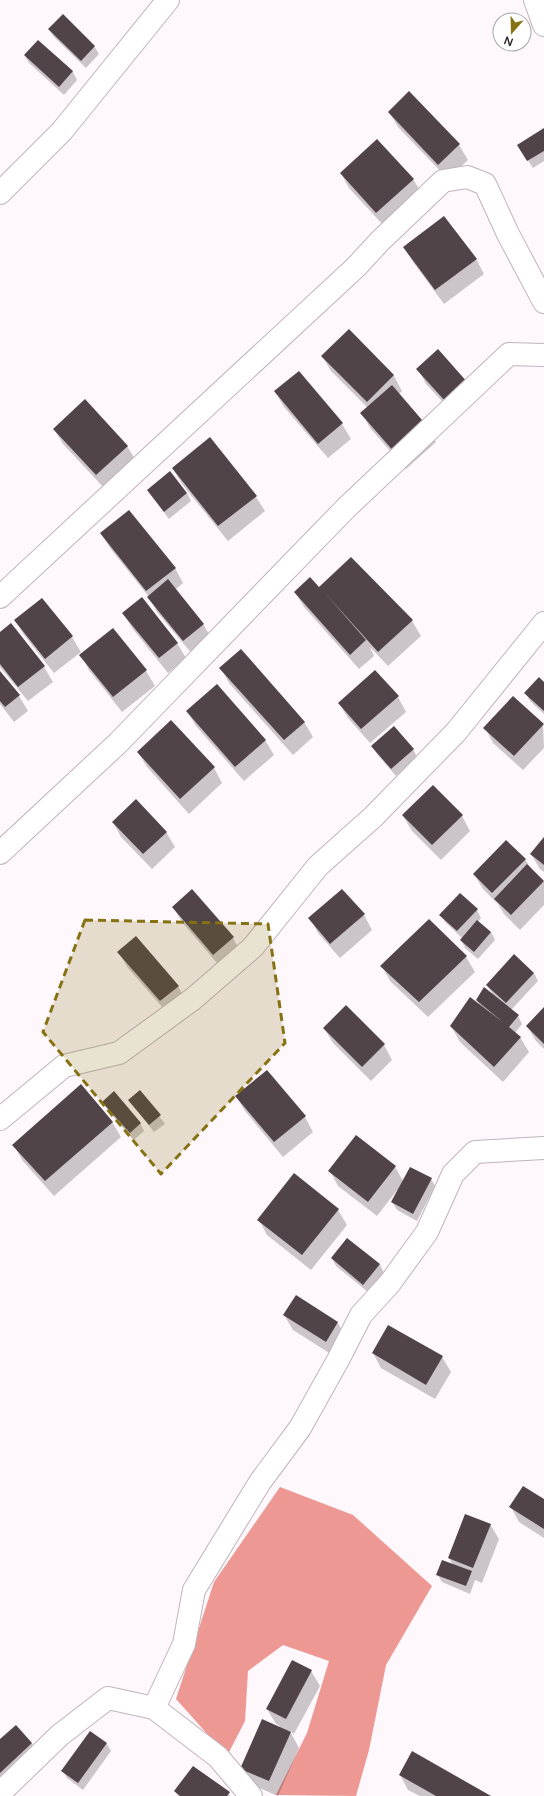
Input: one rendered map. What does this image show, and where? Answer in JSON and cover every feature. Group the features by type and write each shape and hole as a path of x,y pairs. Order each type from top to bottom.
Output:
{"street":[{"path":"0,193 62,131 168,0"},
{"path":"535,0 544,25"},
{"path":"0,597 356,267 380,241 443,181 467,177 485,184 508,234 544,302"},
{"path":"0,853 118,743 346,508 509,354 544,355"},
{"path":"0,1119 64,1066 119,1053 193,999 253,947 318,866 373,817 456,732 544,623"},
{"path":"154,1708 184,1644 194,1590 260,1482 300,1428 361,1315 390,1283 428,1232 452,1174 475,1152 544,1148"},
{"path":"0,1793 60,1735 108,1698 154,1708 218,1757 251,1796"}],"highlighted area":[{"path":"85,920 268,924 285,1043 161,1174 43,1032"}],"shaded area":[{"path":"280,1487 353,1515 432,1586 386,1665 369,1750 356,1796 276,1795 307,1733 329,1661 283,1645 248,1671 245,1721 227,1756 176,1699 214,1582"}],"building":[{"path":"63,14 95,46 81,61 48,29"},
{"path":"38,40 73,71 59,87 24,55"},
{"path":"409,91 460,144 438,165 388,112"},
{"path":"544,128 544,151 527,161 517,145"},
{"path":"377,139 414,179 376,213 340,173"},
{"path":"444,216 477,259 435,290 403,247"},
{"path":"349,329 394,375 367,402 321,356"},
{"path":"438,349 468,383 446,402 416,369"},
{"path":"299,371 343,423 318,444 274,391"},
{"path":"392,385 428,427 396,454 360,413"},
{"path":"85,399 128,446 96,475 53,429"},
{"path":"210,437 257,496 218,526 172,468"},
{"path":"170,471 187,493 164,512 147,490"},
{"path":"129,510 176,568 146,591 100,533"},
{"path":"351,557 413,620 378,652 325,593 366,640 350,655 294,592 310,577 319,587"},
{"path":"168,579 204,624 183,641 147,597"},
{"path":"142,597 178,643 159,658 122,613"},
{"path":"42,598 73,636 45,659 14,620"},
{"path":"11,623 45,666 18,687 0,664 0,632"},
{"path":"113,628 147,670 113,697 79,655"},
{"path":"241,649 305,722 284,740 219,668"},
{"path":"375,670 399,696 361,729 338,703"},
{"path":"0,671 20,695 5,707 0,701"},
{"path":"539,677 544,682 544,711 524,693"},
{"path":"217,684 266,740 235,767 186,711"},
{"path":"513,696 544,724 514,756 483,728"},
{"path":"171,720 215,767 180,799 137,752"},
{"path":"394,726 414,749 391,769 371,746"},
{"path":"433,785 463,815 432,845 402,815"},
{"path":"136,799 167,832 143,854 112,822"},
{"path":"544,837 544,865 530,854"},
{"path":"506,840 526,859 492,893 473,874"},
{"path":"527,864 544,881 511,915 494,899"},
{"path":"192,889 234,937 213,955 172,907"},
{"path":"342,889 365,914 330,944 308,918"},
{"path":"460,893 478,909 457,931 439,915"},
{"path":"429,919 467,956 419,1002 380,966"},
{"path":"477,920 491,932 474,952 460,940"},
{"path":"136,936 179,986 160,1001 117,952"},
{"path":"514,954 534,973 506,1003 486,985"},
{"path":"484,987 519,1015 509,1027 521,1037 494,1067 450,1026 470,997 504,1023 476,1000"},
{"path":"346,1005 385,1044 362,1067 323,1028"},
{"path":"544,1007 544,1044 526,1026"},
{"path":"267,1070 306,1116 274,1142 235,1096"},
{"path":"81,1084 113,1122 45,1181 12,1145"},
{"path":"140,1090 161,1115 149,1125 128,1100"},
{"path":"114,1091 141,1123 130,1133 102,1102"},
{"path":"356,1135 396,1166 368,1202 328,1171"},
{"path":"410,1167 432,1178 413,1214 391,1202"},
{"path":"294,1173 339,1209 302,1255 257,1220"},
{"path":"347,1238 380,1264 363,1285 331,1258"},
{"path":"296,1295 338,1322 326,1342 283,1315"},
{"path":"388,1325 443,1356 426,1385 372,1353"},
{"path":"523,1486 544,1499 544,1529 509,1507"},
{"path":"465,1514 491,1524 473,1568 448,1558"},
{"path":"442,1560 472,1571 466,1586 436,1575"},
{"path":"292,1660 312,1670 286,1719 266,1709"},
{"path":"262,1719 291,1732 269,1781 240,1769"},
{"path":"16,1725 32,1743 0,1773 0,1739"},
{"path":"90,1731 107,1743 78,1783 61,1771"},
{"path":"412,1751 491,1796 436,1796 399,1775"},
{"path":"193,1766 230,1792 227,1796 180,1796 174,1791"}]}
